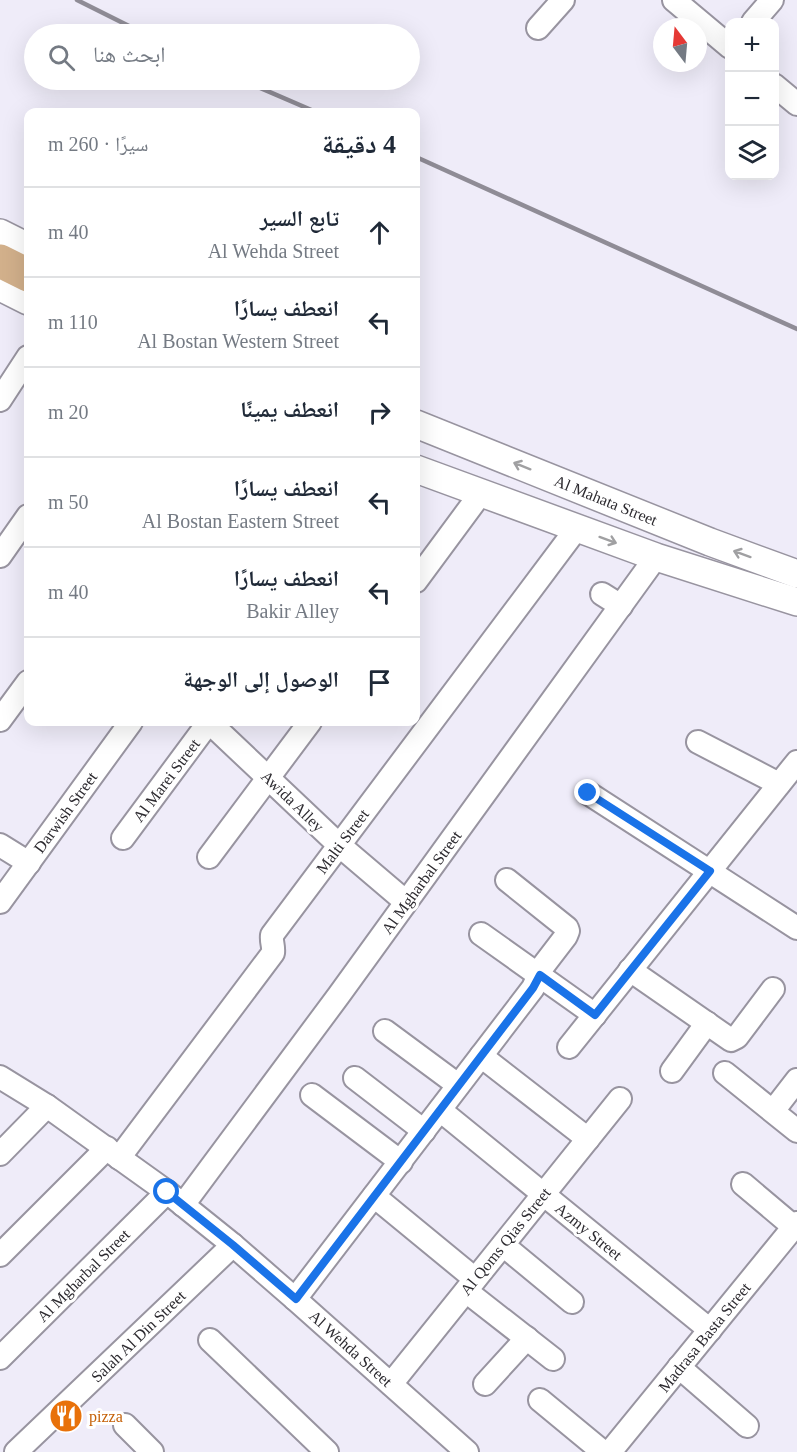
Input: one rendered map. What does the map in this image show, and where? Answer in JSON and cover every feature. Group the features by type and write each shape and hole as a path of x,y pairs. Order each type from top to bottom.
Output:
{"main road":[{"path":"0,261 24,273"}],"street":[{"path":"538,28 563,0"},
{"path":"675,0 725,44"},
{"path":"756,18 772,0"},
{"path":"779,89 797,104"},
{"path":"0,233 24,245"},
{"path":"0,287 24,299"},
{"path":"0,400 24,363"},
{"name":"Al Mahata Street","path":"420,426 710,542 797,574"},
{"path":"420,470 656,557 797,602"},
{"path":"420,576 481,493"},
{"path":"0,556 24,522"},
{"name":"Malti Street","path":"0,1255 113,1153 273,953 272,935 577,528"},
{"name":"Al Mgharbal Street","path":"0,1358 175,1198 406,902 656,557"},
{"path":"602,594 621,606"},
{"path":"0,720 24,687"},
{"name":"Darwish Street","path":"0,902 128,726"},
{"name":"Al Marei Street","path":"123,838 206,726"},
{"name":"Awida Alley","path":"213,726 339,845 406,902"},
{"path":"208,857 307,726"},
{"path":"569,1047 710,871 789,778 698,742"},
{"path":"588,793 797,928"},
{"path":"0,845 29,863"},
{"path":"296,1299 533,988 543,966 566,936 567,928 507,880"},
{"path":"481,934 595,1015"},
{"path":"630,970 731,1040 735,1039 773,989"},
{"path":"672,1071 707,1023"},
{"path":"385,1031 458,1085"},
{"path":"482,1056 588,1139"},
{"path":"726,1073 797,1131"},
{"name":"Al Wehda Street","path":"0,1077 47,1106 175,1198 296,1299 467,1452"},
{"path":"355,1078 424,1131"},
{"path":"773,1112 797,1080"},
{"path":"312,1095 400,1162"},
{"name":"Al Qoms Qias Street","path":"391,1384 620,1099"},
{"path":"0,1154 47,1106"},
{"name":"Azmy Street","path":"440,1110 710,1330"},
{"path":"743,1184 795,1225"},
{"path":"374,1196 527,1338 553,1359"},
{"name":"Madrasa Basta Street","path":"610,1452 795,1225"},
{"name":"Salah Al Din Street","path":"22,1450 233,1245"},
{"path":"503,1245 572,1302"},
{"path":"484,1384 527,1338"},
{"path":"210,1340 327,1452"},
{"path":"679,1367 747,1426"},
{"path":"540,1400 603,1452"},
{"path":"125,1425 152,1452"}],"railway":[{"path":"77,0 125,24"},
{"path":"265,90 307,108"},
{"path":"420,159 797,329"}],"place":[{"name":"pizza","path":"66,1416"}],"route":[{"path":"167,1192 296,1299 482,1056 533,988 540,975 595,1015 710,871 588,793"}]}
